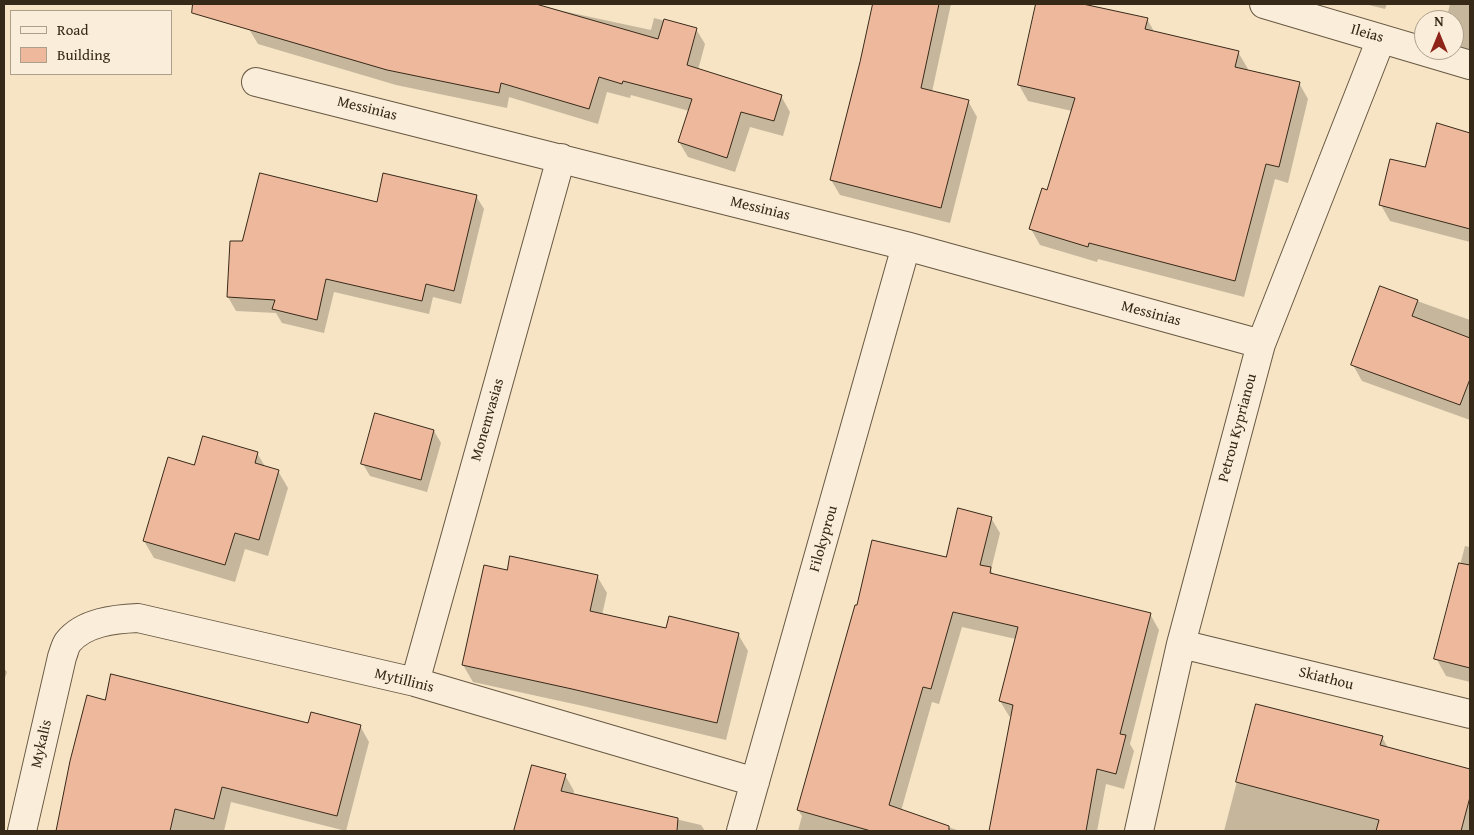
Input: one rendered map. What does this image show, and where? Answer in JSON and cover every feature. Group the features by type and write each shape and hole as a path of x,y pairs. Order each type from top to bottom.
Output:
{"street":[{"name":"Ileias","path":"1264,4 1470,65"},
{"name":"Petrou Kyprianou","path":"1139,831 1181,644 1261,344 1380,38"},
{"name":"Messinias","path":"256,82 906,246 1261,344"},
{"name":"Monemvasias","path":"415,682 561,158"},
{"name":"Filokyprou","path":"741,831 906,246"},
{"name":"Mytillinis","path":"62,657 67,643 93,626 113,620 138,618 415,682 755,782"},
{"name":"Skiathou","path":"1181,644 1470,714"},
{"name":"Mykalis","path":"22,831 62,657"}],"building":[{"path":"193,4 536,4 658,39 664,19 697,28 687,65 782,95 774,121 741,112 727,158 678,142 692,99 623,81 622,84 599,77 589,109 501,83 499,93 387,70 192,13"},
{"path":"873,4 939,4 921,88 969,100 941,208 830,180"},
{"path":"1036,4 1083,4 1148,18 1145,29 1239,51 1235,67 1300,82 1279,167 1266,164 1235,281 1089,243 1088,247 1029,229 1042,188 1047,190 1075,98 1018,85"},
{"path":"1437,123 1470,133 1470,229 1379,205 1390,159 1425,167"},
{"path":"260,173 377,202 383,173 477,195 454,291 426,284 422,301 326,279 317,320 272,309 275,300 227,297 230,241 242,241"},
{"path":"1380,286 1418,300 1412,316 1470,338 1470,379 1460,405 1351,365"},
{"path":"375,413 434,430 421,480 361,464"},
{"path":"203,436 258,452 255,463 279,470 259,540 235,533 225,565 143,541 168,457 194,465"},
{"path":"958,508 992,517 980,565 991,567 990,573 1151,613 1120,734 1126,735 1116,774 1097,769 1086,831 989,831 1013,705 999,701 1018,627 953,612 931,689 923,687 889,805 949,826 949,831 871,831 797,810 855,605 857,605 872,540 946,557"},
{"path":"510,556 598,575 590,611 666,628 669,616 739,633 717,723 462,665 484,565 507,570"},
{"path":"1459,563 1470,565 1470,668 1434,659"},
{"path":"111,674 308,723 311,712 361,725 337,816 222,787 214,819 175,809 170,831 56,831 70,761 87,695 105,700"},
{"path":"1256,704 1383,736 1380,745 1470,769 1470,797 1461,831 1376,831 1379,820 1236,782"},
{"path":"532,765 566,774 561,791 678,818 677,831 514,831"}]}
